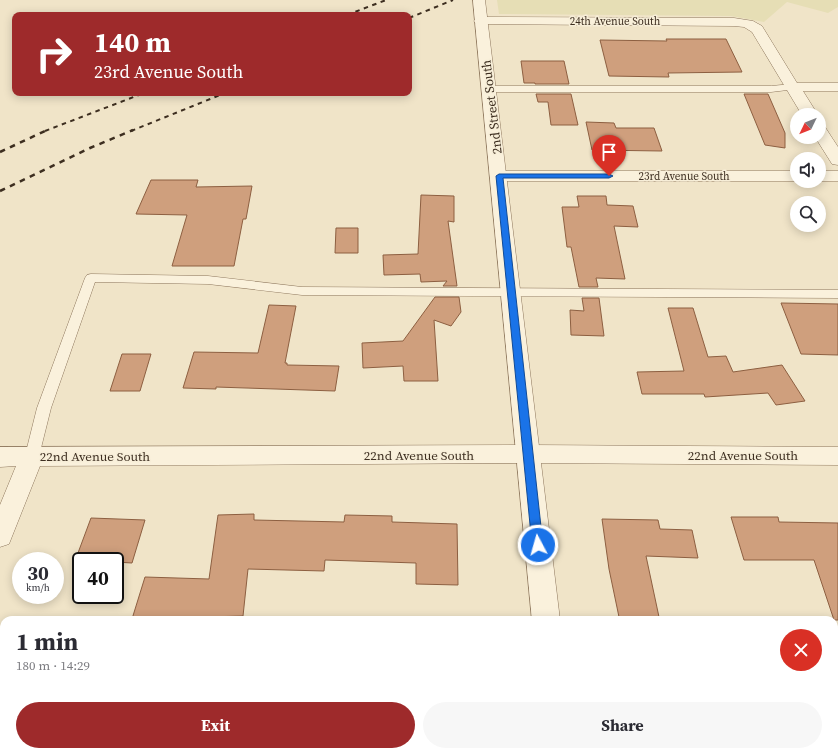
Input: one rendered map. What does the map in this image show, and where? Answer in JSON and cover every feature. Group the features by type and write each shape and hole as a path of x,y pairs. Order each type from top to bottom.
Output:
{"street":[{"name":"2nd Street South","path":"479,0 546,616"},
{"name":"24th Avenue South","path":"481,21 734,22 748,24 757,29 793,87"},
{"path":"793,87 838,87"},
{"path":"793,87 806,108"},
{"path":"826,141 838,160"},
{"name":"23rd Avenue South","path":"499,176 790,176"},
{"path":"826,176 838,176"},
{"name":"22nd Avenue South","path":"0,456 528,454 838,456"},
{"path":"0,536 32,456"}],"lane":[{"path":"489,89 771,89 793,87"},
{"path":"32,456 44,408 91,278 208,280 302,291 838,294"}],"shaded area":[{"path":"497,0 838,0 838,7 828,13 787,2 764,22 731,16 499,14"}],"building":[{"path":"666,39 726,39 742,72 668,73 669,77 609,76 600,40 667,41"},
{"path":"521,61 564,61 569,84 524,83"},
{"path":"536,94 571,94 578,125 551,125 548,102 538,102"},
{"path":"744,94 768,94 785,133 785,148 765,145"},
{"path":"586,122 614,123 616,128 654,128 662,151 592,150"},
{"path":"151,180 198,180 196,187 252,186 246,219 243,219 234,266 172,266 187,215 136,214"},
{"path":"421,195 454,196 454,222 448,221 457,286 443,286 447,281 421,282 420,274 384,275 383,255 418,254"},
{"path":"577,196 606,196 607,205 633,206 638,227 614,226 625,279 596,278 598,287 579,287 571,247 567,247 562,207 579,207"},
{"path":"336,228 358,228 358,253 335,253"},
{"path":"435,297 459,297 461,312 451,326 434,320 438,381 404,381 403,366 363,368 362,343 403,341"},
{"path":"582,298 599,298 604,336 571,335 570,310 584,311"},
{"path":"781,303 838,304 838,355 801,354"},
{"path":"269,305 296,306 285,363 287,363 287,365 339,366 335,391 216,387 216,389 183,388 194,352 258,353"},
{"path":"668,308 693,308 708,357 726,356 733,372 782,365 805,401 776,405 768,393 705,397 704,394 642,394 637,372 684,371"},
{"path":"122,354 151,354 140,391 110,391"},
{"path":"254,514 254,520 344,522 345,515 392,516 392,522 457,524 458,585 416,584 416,563 325,560 324,571 248,569 243,616 133,616 145,577 209,579 218,515"},
{"path":"731,517 778,517 779,522 838,523 838,616 833,616 814,560 744,560"},
{"path":"91,518 145,520 132,563 124,563 124,552 78,552"},
{"path":"602,519 658,520 660,529 692,530 698,558 646,556 659,616 619,616 609,569"}],"railway":[{"path":"355,12 386,0"},
{"path":"412,17 453,0"},
{"path":"45,131 136,96"},
{"path":"131,131 218,96"},
{"path":"0,152 47,130"},
{"path":"0,191 90,148 133,130"}],"route":[{"path":"538,545 510,292 499,176 609,176"}]}
